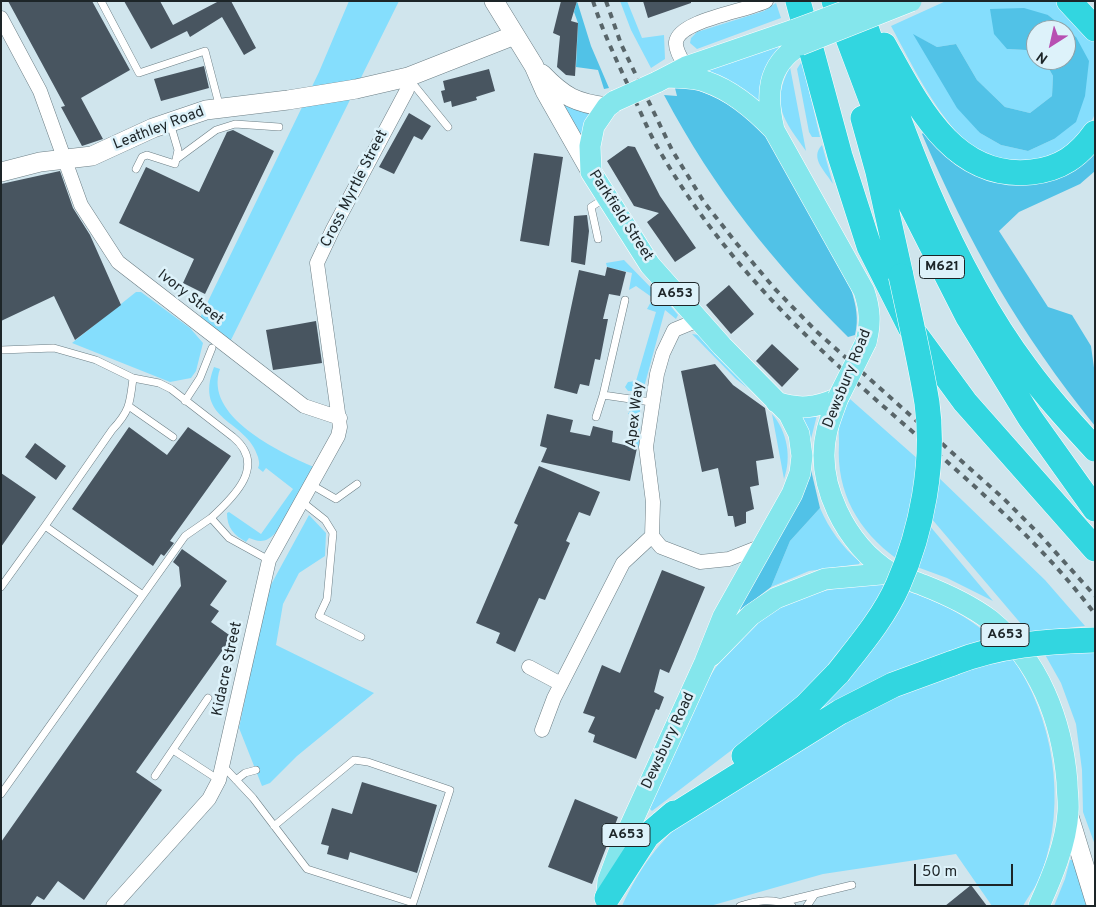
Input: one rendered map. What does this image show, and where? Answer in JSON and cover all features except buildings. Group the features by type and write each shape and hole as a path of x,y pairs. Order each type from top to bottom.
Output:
{"highway":[{"path":"798,1 840,156 869,246 910,327 965,402 1095,549"},
{"path":"605,902 647,836 806,706 838,673 870,633 898,586 918,524 928,457 927,404 878,172 828,1"},
{"name":"M621","path":"834,1 911,205 968,317 1030,418 1095,509"},
{"path":"858,1 911,94 945,140 984,167 1016,174 1058,167 1073,158 1095,133"},
{"name":"M621","path":"858,1 881,73 950,239 987,307 1025,367 1095,449"},
{"path":"1069,1 1095,29"},
{"path":"662,823 840,712 893,685 971,656 1050,641 1095,640"}],"main road":[{"name":"Dewsbury Road","path":"873,1 797,38 777,69 769,86 768,104 774,130 864,291 869,309 870,325 866,342 838,398 826,431 825,459 834,506 856,542 892,573 964,603 995,625 1026,658 1043,686 1057,724 1066,773 1068,813 1050,881 1039,906"},
{"name":"Dewsbury Road","path":"611,104 670,75 797,38 911,1"},
{"name":"A653","path":"670,75 707,82 731,94 758,113 774,130"},
{"name":"A653","path":"591,172 590,146 594,126 611,104"},
{"name":"Parkfield Street","path":"591,172 650,265 702,324 789,414 799,434 802,456 800,473"},
{"path":"776,402 793,408 818,407 838,398"},
{"name":"Dewsbury Road","path":"605,902 608,881 621,846 705,662 723,617 792,494 800,473"},
{"name":"A653","path":"705,662 751,614 776,598 825,579 892,573"}],"street":[{"name":"Parkfield Street","path":"494,1 534,66 545,91 591,172"},
{"path":"670,75 677,48 676,41 685,29 766,1"},
{"name":"Ivory Street","path":"1,18 40,92 81,205 118,262 304,406 340,418"},
{"path":"408,77 515,36"},
{"name":"Parkfield Street","path":"534,66 567,97 583,104 611,104"},
{"name":"Leathley Road","path":"1,172 40,162 92,156 170,122 206,110 304,98 408,77"},
{"name":"Cross Myrtle Street","path":"340,418 317,263 333,228 407,90 408,77"},
{"name":"Apex Way","path":"652,536 653,502 646,447 651,402 663,353 674,330 691,324 702,324"},
{"name":"Kidacre Street","path":"113,906 209,799 219,780 224,767 269,560 338,436 340,418"},
{"path":"542,730 561,684 623,563 652,536 661,547 700,562 729,559 764,545"},
{"path":"529,667 561,684"},
{"path":"1068,813 1095,901"}],"lane":[{"path":"101,1 140,73 205,51 220,108"},
{"path":"408,77 448,127"},
{"path":"136,169 142,157 147,156 176,164 178,158 170,122"},
{"path":"178,158 216,130 235,124 279,127"},
{"path":"598,239 591,207 606,196"},
{"path":"596,417 603,395 625,300"},
{"path":"1,350 54,348 96,360 133,378 160,383 171,389 242,444 247,456 248,468 242,485 212,518 184,536 1,794"},
{"path":"185,401 200,378 212,348"},
{"path":"1,587 130,406 133,378"},
{"path":"603,395 651,402"},
{"path":"130,406 173,437"},
{"path":"310,484 336,500 357,484"},
{"path":"301,501 325,520 333,533 327,599 319,616 361,637"},
{"path":"212,518 229,538 269,560"},
{"path":"45,526 143,596"},
{"path":"155,776 208,698"},
{"path":"173,750 219,780"},
{"path":"224,767 274,826 307,869 413,903 450,790 368,762 354,760 274,826"},
{"path":"236,780 245,773 256,770"},
{"path":"782,902 852,885"},
{"path":"808,906 815,894"},
{"path":"740,906 760,900 782,902 792,906"}],"shaded area":[{"path":"349,1 399,1 227,348 197,324 319,72"},
{"path":"577,1 591,46 609,88 604,89 598,70 576,67 578,23 574,12"},
{"path":"620,1 627,1 642,38 664,35 665,59 651,68 631,30"},
{"path":"946,1 1058,1 1095,37 1094,116 1084,133 1070,145 1053,155 1034,160 1014,161 995,157 977,150 951,126 923,85 891,26","holes":["1048,15 1054,20 1076,20 1076,70 1069,70 1054,139 1028,151 1001,145 980,133 914,35 937,47 956,44 977,80 1005,107 1030,113 1052,96 1053,76 1050,70 1026,70 1026,50 1007,49 1026,33 1026,20 1042,20"]},
{"path":"776,3 781,18 697,49 690,43 691,38 697,32 764,11"},
{"path":"1024,8 1048,15 1054,20 1026,20 1026,50 1007,49 994,34 990,9"},
{"path":"913,34 937,47 956,44 977,80 1005,107 1030,113 1052,96 1053,76 1050,70 1076,70 1076,37 1089,61 1085,96 1076,122 1054,139 1028,151 1001,145 980,133 957,108"},
{"path":"776,44 783,54 762,105 704,71"},
{"path":"802,61 820,137 812,137 809,132 797,69"},
{"path":"790,67 806,151 786,121 780,102 784,80"},
{"path":"545,86 592,113 585,151"},
{"path":"685,87 719,99 738,111 765,134 851,289 857,323 855,335 848,337 794,281 725,194 683,130 664,95 677,96 675,88"},
{"path":"924,132 952,162 960,159 992,178 1095,147 1095,171 1080,184 1019,212 999,231 1048,307 1072,315 1091,346 1095,375 1095,426 1043,357 998,286 958,213 922,134"},
{"path":"822,145 833,184 818,160 818,150"},
{"path":"624,260 663,300 663,297 678,315 676,319 665,310 643,391 628,391 625,387 628,382 636,381 656,312 647,309 653,298 636,286 629,290 632,273 607,267 606,263"},
{"path":"136,292 141,292 190,328 203,343 196,371 191,378 170,382 72,343"},
{"path":"692,334 699,335 763,400 736,379"},
{"path":"214,367 220,369 218,386 223,402 233,417 264,442 314,467 281,526 268,539 263,541 249,538 246,542 235,534 230,527 227,513 229,512 261,534 293,489 266,468 263,472 258,468 258,457 252,444 216,410 210,399 209,385"},
{"path":"850,399 919,460 915,491 897,559 871,536 861,523 852,509 841,478 839,423 841,415"},
{"path":"640,407 639,447 631,445 637,416 628,414 631,409"},
{"path":"818,411 810,443 811,470 807,470 795,416"},
{"path":"772,414 781,428 787,445 788,462 784,479"},
{"path":"807,470 811,470 820,508 790,541 771,587 741,610 737,607"},
{"path":"937,476 1045,580 1085,626 1028,632 931,518"},
{"path":"820,508 837,537 860,562 859,564 809,571 771,587 790,541"},
{"path":"309,515 326,533 325,556 299,573 283,604 276,645 374,693 297,756 270,783 262,786 239,728 267,592"},
{"path":"929,525 993,601 947,578 917,567"},
{"path":"863,584 886,585 845,648 797,700 652,811 646,805 686,719 720,662 740,637 763,617 789,602 816,593"},
{"path":"907,591 952,610 973,622 992,638 919,663 807,720"},
{"path":"1095,647 1095,845 1083,812 1082,770 1076,724 1061,683 1043,651"},
{"path":"1011,656 1026,680 1038,706 1052,761 1055,789 1050,845 1042,872 1023,906 992,906 956,854 823,874 710,906 622,906 651,856 690,815 884,699"},
{"path":"1070,860 1076,860 1088,906 1054,906 1065,879"}],"railway":[{"path":"593,1 611,48 658,148 703,218 726,247 775,303 828,356 1011,521 1069,581 1095,614"},
{"path":"606,1 621,44 672,150 704,202 737,244 775,289 816,331 1003,498 1040,535 1095,596"}]}
